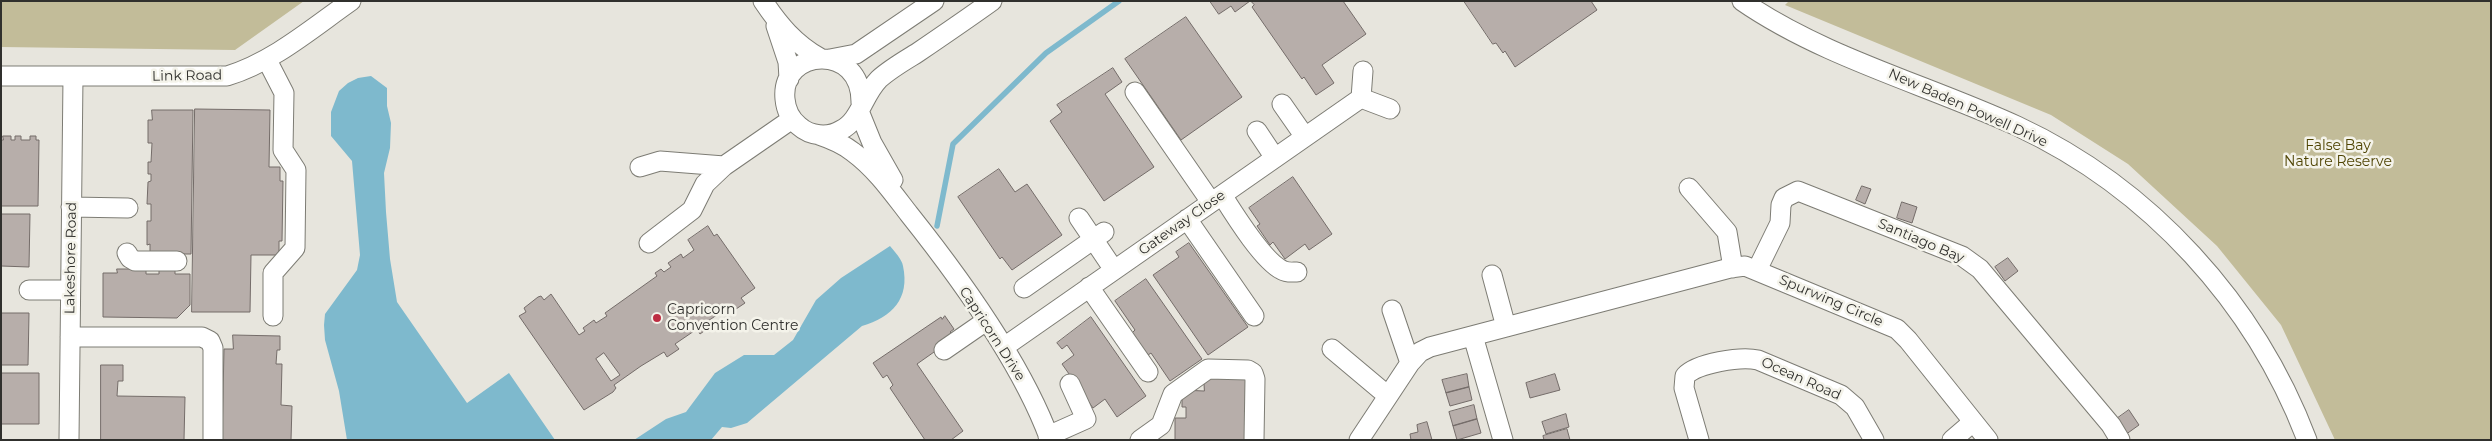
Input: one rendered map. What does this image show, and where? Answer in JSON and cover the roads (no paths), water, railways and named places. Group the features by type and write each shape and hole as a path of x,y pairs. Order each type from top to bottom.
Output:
{"street":[{"name":"Link Road","path":"1,76 227,76 247,70 267,60 350,1"},
{"path":"789,79 802,65 825,58 856,54 934,1"},
{"path":"765,5 782,43 788,62 789,79 785,96 792,119 808,132 818,135 843,130 855,118 860,107 880,78 992,1"},
{"name":"New Baden Powell Drive","path":"1742,1 1773,21 1816,42 2017,126 2088,166 2126,192 2178,239 2236,308 2280,376 2307,440"},
{"path":"765,5 791,37 804,49 848,67 855,74 861,93 860,107"},
{"path":"267,60 284,92 283,150 296,170 295,248 273,273 273,316"},
{"path":"1364,71 1361,98 1390,109"},
{"name":"Lakeshore Road","path":"68,440 73,77"},
{"path":"1135,92 1185,155 1188,176 1216,199 1276,267 1288,272 1297,272"},
{"name":"Gateway Close","path":"1004,347 1361,98"},
{"path":"1282,104 1305,137"},
{"name":"Capricorn Drive","path":"860,107 872,143 924,233"},
{"path":"649,243 692,210 705,184 724,166 792,119"},
{"path":"1257,131 1275,158"},
{"name":"Capricorn Drive","path":"818,135 842,144 874,170 924,233 1004,347 1031,397 1049,438"},
{"path":"640,167 660,161 724,166"},
{"path":"1690,188 1727,232 1733,268"},
{"name":"Santiago Bay","path":"1757,270 1780,223 1781,205 1784,198 1798,191 1962,256 1980,269 2111,424 2120,440"},
{"path":"71,207 128,208"},
{"path":"1079,218 1099,236 1114,270"},
{"path":"1187,219 1254,316"},
{"path":"1024,288 1099,236"},
{"path":"127,253 135,261 176,261"},
{"name":"Spurwing Circle","path":"1359,440 1410,363 1420,352 1430,347 1626,295 1745,266 1897,329 1908,340 1988,440"},
{"path":"1492,275 1506,327"},
{"path":"1090,287 1148,372"},
{"path":"29,290 70,290"},
{"path":"1392,310 1410,363"},
{"path":"944,350 986,321"},
{"path":"1474,336 1503,440"},
{"path":"70,337 202,337 210,340 213,348 213,440"},
{"path":"1332,349 1388,396"},
{"name":"Ocean Road","path":"1699,440 1684,388 1685,376 1693,370 1749,358 1758,360 1840,395 1855,407 1874,440"},
{"path":"1140,440 1161,425 1173,394 1208,369 1248,370 1253,373 1255,379 1254,440"},
{"path":"1049,438 1086,418 1070,384"},
{"path":"1952,440 1973,422"}],"water":[{"path":"371,76 387,88 387,106 391,123 390,148 384,173 390,259 397,302 467,403 509,373 555,440 347,440 339,391 325,340 324,325 325,314 357,270 360,255 352,161 331,136 331,112 339,91 348,83 358,78"},
{"path":"890,246 898,255 903,266 904,288 896,305 882,317 862,326 747,423 731,428 722,427 711,440 634,440 666,419 686,412 715,373 744,355 774,355 793,340 816,300 841,278"}],"waterway":[{"path":"937,226 953,144 1046,53 1119,1"}],"place":[{"name":"Capricorn Convention Centre","path":"657,318"}],"park label":[{"name":"False Bay Nature Reserve","path":"2338,154"}]}
